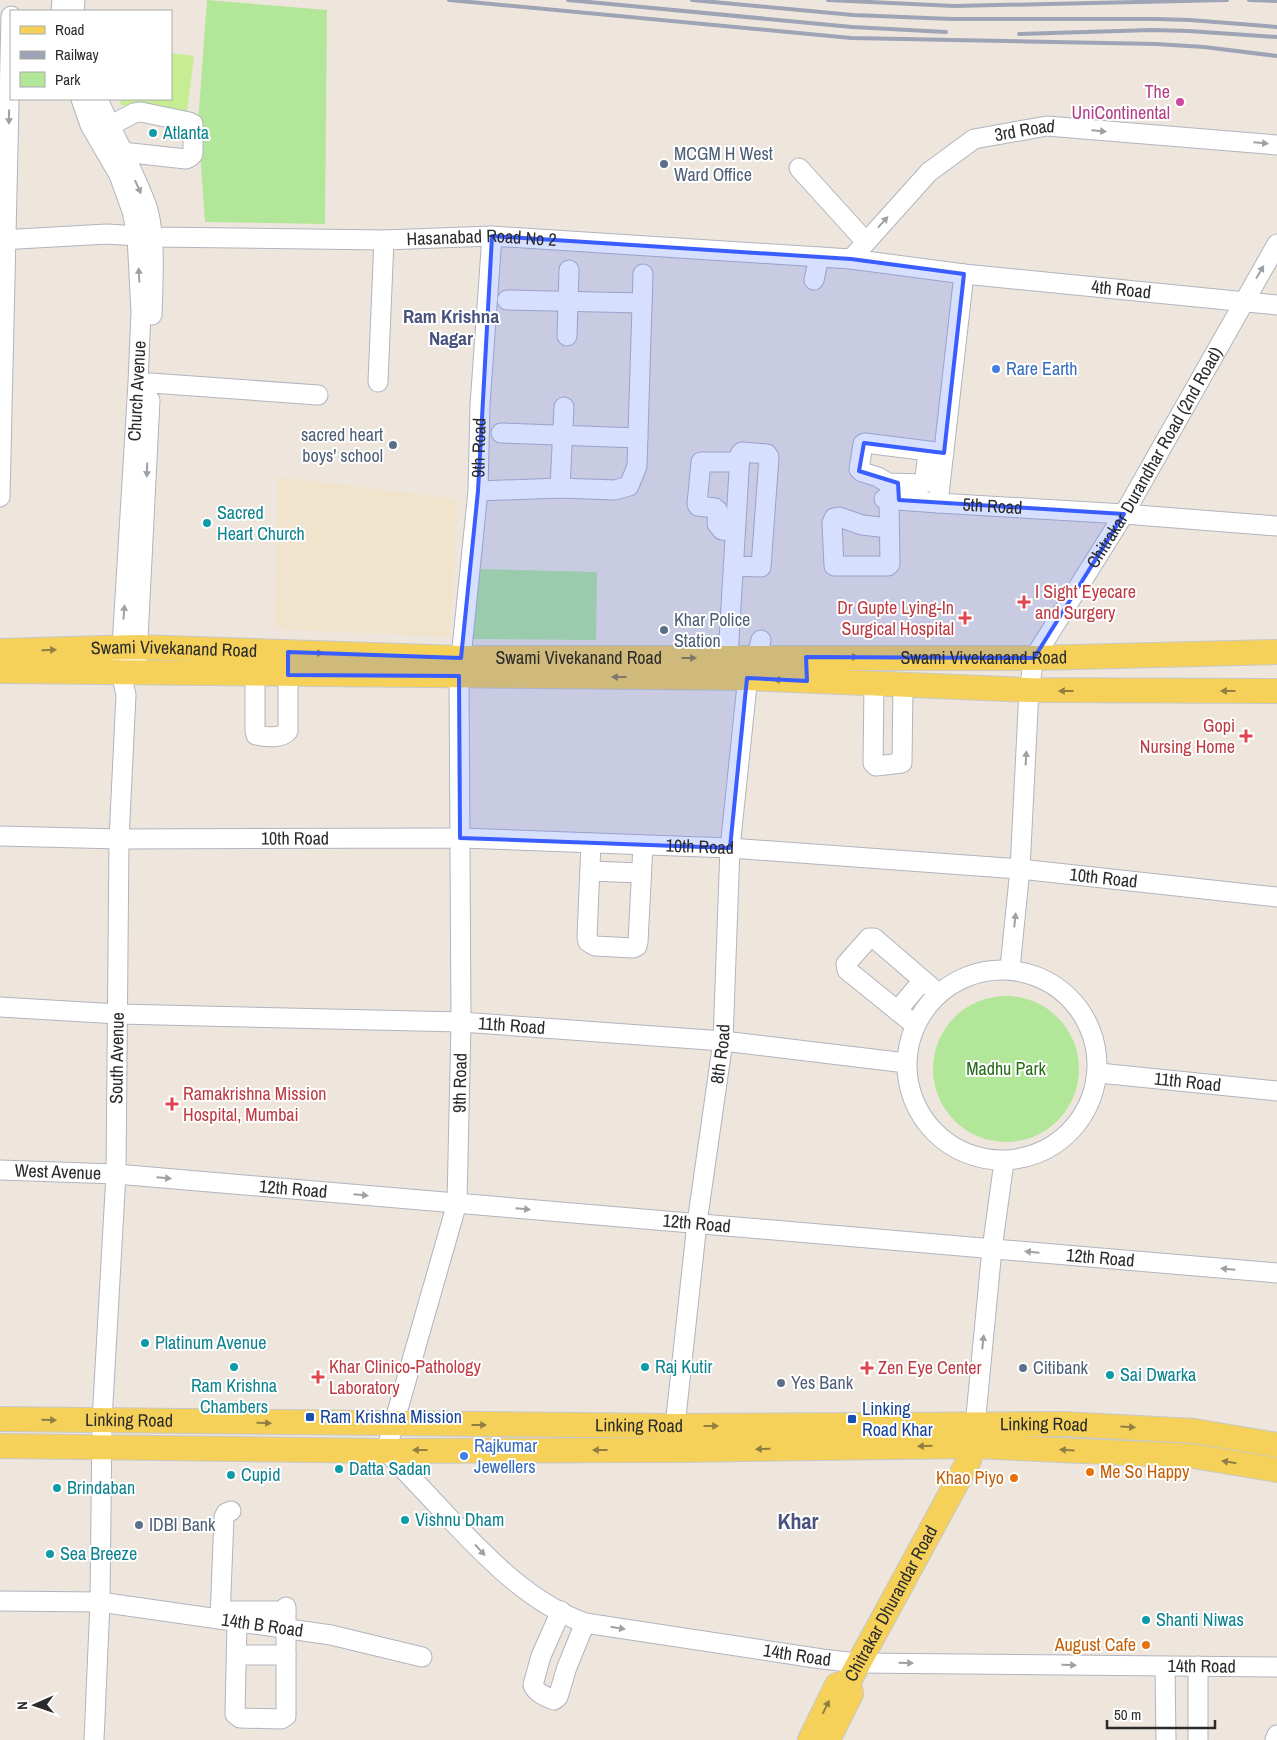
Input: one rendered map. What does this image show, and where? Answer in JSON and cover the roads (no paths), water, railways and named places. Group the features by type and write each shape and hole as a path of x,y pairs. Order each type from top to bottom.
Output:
{"main road":[{"name":"Swami Vivekanand Road","path":"0,651 129,647 288,663 460,667 749,658 1034,658 1277,652"},
{"path":"806,657 807,681"},
{"name":"Swami Vivekanand Road","path":"749,658 807,681 1028,690 1277,691"},
{"name":"Swami Vivekanand Road","path":"0,671 128,680 255,674 288,663"},
{"name":"Linking Road","path":"0,1419 674,1426 1193,1456 1277,1470"},
{"name":"Linking Road","path":"0,1446 386,1451 676,1450 973,1444 1064,1424 1194,1431 1277,1446"},
{"name":"Chitrakar Dhurandar Road","path":"810,1740 836,1685 853,1672 915,1561 973,1444"},
{"path":"828,1740 851,1694 853,1672"}],"street":[{"path":"0,497 3,240 10,44"},
{"name":"Church Avenue","path":"81,100 103,130 132,211 145,236 128,680"},
{"path":"98,100 103,130 122,152 148,209 145,236 153,279 150,384 129,647"},
{"path":"103,130 134,113 141,112 192,124 193,154 186,159 122,152"},
{"name":"3rd Road","path":"851,259 929,172 974,139 1047,126 1277,145"},
{"path":"799,168 866,242"},
{"name":"Hasanabad Road No 2","path":"3,240 107,234 384,240 492,236 851,259 964,274"},
{"name":"9th Road","path":"386,1451 457,1203 461,1022 460,667 478,491 480,405 492,236"},
{"path":"378,382 384,240"},
{"name":"Chitrakar Durandhar Road (2nd Road)","path":"1010,968 1020,869 1028,690 1034,658 1124,514 1277,244"},
{"path":"814,280 819,257"},
{"path":"568,336 570,270"},
{"path":"478,491 560,488 615,490 629,486 637,466 643,274"},
{"name":"4th Road","path":"964,274 1277,305"},
{"name":"5th Road","path":"964,274 936,452 938,503 1124,514 1277,526"},
{"path":"507,300 642,303"},
{"path":"150,384 318,395"},
{"path":"560,488 564,407"},
{"path":"501,433 638,438"},
{"path":"890,528 893,496 888,483 878,477 860,471 864,444 936,452 922,484 893,496"},
{"path":"733,566 761,567 768,455 742,452 739,462 701,462 698,506 715,508 718,511 719,528 735,531"},
{"name":"8th Road","path":"676,1450 674,1426 697,1224 723,1042 730,848 749,658 733,566 739,462"},
{"path":"893,496 938,503"},
{"path":"736,509 765,511"},
{"path":"255,674 254,731 256,735 281,736 288,731 288,663"},
{"name":"South Avenue","path":"94,1740 100,1602 102,1421 116,1174 119,839 128,680"},
{"path":"874,684 873,763 876,766 900,765 902,763 903,685"},
{"name":"10th Road","path":"0,836 119,839 460,838 730,848 1020,869 1277,897"},
{"path":"591,843 588,942 595,946 633,948 637,946 638,942 643,845"},
{"path":"590,871 641,874"},
{"path":"915,1025 847,970 846,964 869,938 874,938 938,993"},
{"path":"1010,968 1057,985 1090,1024 1099,1073 1084,1118 1049,1150 1004,1162 966,1155 934,1134 913,1101 906,1063 915,1025 938,993 971,973 1010,968"},
{"path":"898,1011 923,980"},
{"name":"11th Road","path":"0,1007 118,1014 461,1022 723,1042 906,1063"},
{"name":"11th Road","path":"1099,1073 1277,1091"},
{"path":"973,1444 992,1249 1004,1162"},
{"name":"West Avenue","path":"0,1170 116,1174"},
{"name":"12th Road","path":"116,1174 1277,1273"},
{"name":"14th Road","path":"386,1451 492,1562 531,1595 570,1624 812,1658 853,1672 1165,1666 1277,1667"},
{"path":"231,1511 226,1513 224,1517 233,1619 244,1655 235,1714 240,1718 279,1719 286,1716 286,1615 233,1619"},
{"name":"14th B Road","path":"0,1601 100,1602 233,1619 286,1615 331,1635 422,1657"},
{"path":"244,1655 286,1655"},
{"path":"1165,1666 1166,1740"},
{"path":"1198,1666 1198,1740"},
{"path":"1166,1694 1198,1695"},
{"path":"1275,1740 1277,1735"}],"railway":[{"path":"449,0 851,38 1156,44 1204,47 1277,56"},
{"path":"568,0 852,27 946,32"},
{"path":"692,0 853,15 952,19 1156,19 1277,27"},
{"path":"828,0 954,6 1227,0"},
{"path":"1249,0 1277,1"},
{"path":"1019,34 1152,30 1277,37"}],"place":[{"name":"The UniContinental","path":"1180,102"},
{"name":"Atlanta","path":"153,133"},
{"name":"MCGM H West Ward Office","path":"664,164"},
{"name":"Rare Earth","path":"996,369"},
{"name":"sacred heart boys' school","path":"393,445"},
{"name":"Sacred Heart Church","path":"207,523"},
{"name":"I Sight Eyecare and Surgery","path":"1024,602"},
{"name":"Dr Gupte Lying-In Surgical Hospital","path":"965,618"},
{"name":"Khar Police Station","path":"664,630"},
{"name":"Gopi Nursing Home","path":"1246,736"},
{"name":"Ramakrishna Mission Hospital, Mumbai","path":"172,1104"},
{"name":"Platinum Avenue","path":"145,1343"},
{"name":"Ram Krishna Chambers","path":"234,1367"},
{"name":"Raj Kutir","path":"645,1367"},
{"name":"Zen Eye Center","path":"867,1368"},
{"name":"Citibank","path":"1023,1368"},
{"name":"Sai Dwarka","path":"1110,1375"},
{"name":"Khar Clinico-Pathology Laboratory","path":"318,1377"},
{"name":"Yes Bank","path":"781,1383"},
{"name":"Ram Krishna Mission","path":"310,1417"},
{"name":"Linking Road Khar","path":"852,1419"},
{"name":"Rajkumar Jewellers","path":"464,1456"},
{"name":"Datta Sadan","path":"339,1469"},
{"name":"Me So Happy","path":"1090,1472"},
{"name":"Cupid","path":"231,1475"},
{"name":"Khao Piyo","path":"1014,1478"},
{"name":"Brindaban","path":"57,1488"},
{"name":"Vishnu Dham","path":"405,1520"},
{"name":"IDBI Bank","path":"139,1525"},
{"name":"Sea Breeze","path":"50,1554"},
{"name":"Shanti Niwas","path":"1146,1620"},
{"name":"August Cafe","path":"1146,1645"}],"district":[{"name":"Ram Krishna Nagar","path":"451,327"},
{"name":"Khar","path":"798,1521"}],"park label":[{"name":"Madhu Park","path":"1006,1069"}]}
